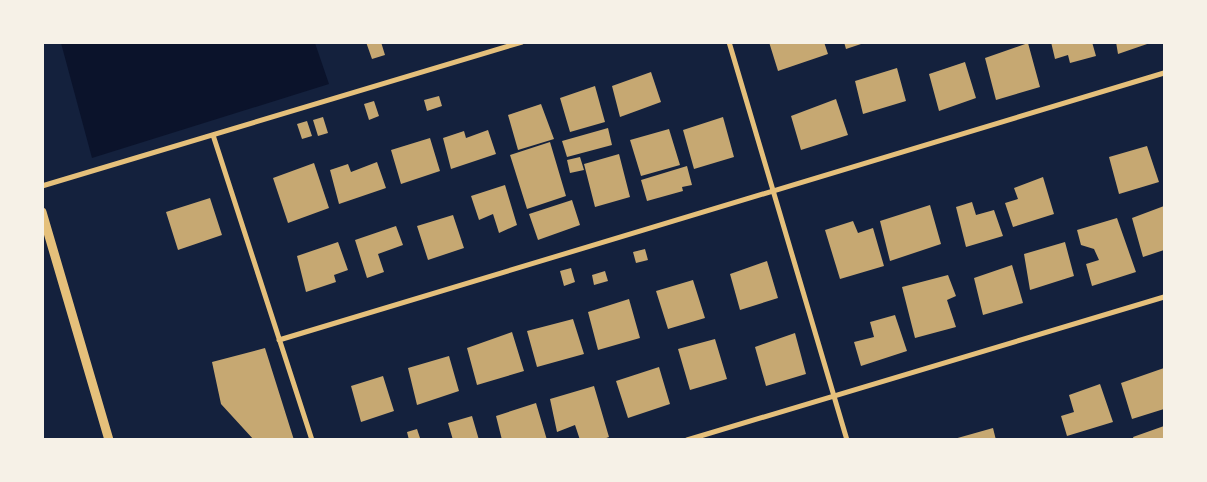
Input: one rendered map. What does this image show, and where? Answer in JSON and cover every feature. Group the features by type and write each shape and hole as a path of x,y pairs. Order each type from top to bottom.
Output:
{"street":[{"path":"42,186 522,42"},
{"path":"729,42 847,440"},
{"path":"280,340 1164,73"},
{"path":"213,135 312,440"},
{"path":"42,212 109,440"},
{"path":"687,440 1164,297"}],"water":[{"path":"61,43 315,43 329,84 92,158"}],"building":[{"path":"366,42 381,42 385,55 372,59"},
{"path":"769,42 824,42 828,54 778,71"},
{"path":"844,42 864,42 864,43 846,49"},
{"path":"1051,42 1092,42 1096,56 1070,63 1068,55 1055,59"},
{"path":"1116,42 1150,42 1150,43 1118,54"},
{"path":"1028,43 1040,87 996,100 985,58"},
{"path":"965,62 976,98 939,111 929,74"},
{"path":"897,68 906,101 863,114 855,81"},
{"path":"651,72 661,102 620,117 612,86"},
{"path":"595,86 605,122 570,132 560,98"},
{"path":"439,96 442,106 427,111 424,100"},
{"path":"836,99 848,135 801,150 791,116"},
{"path":"374,101 379,116 369,120 364,104"},
{"path":"541,104 554,139 518,150 508,115"},
{"path":"323,117 328,133 318,136 313,120"},
{"path":"723,117 734,157 694,169 683,130"},
{"path":"307,121 312,136 302,139 297,124"},
{"path":"608,128 612,145 567,157 562,141"},
{"path":"669,129 680,165 641,176 630,140"},
{"path":"488,130 496,154 451,169 443,138 464,131 466,138"},
{"path":"430,138 440,171 401,184 391,150"},
{"path":"550,142 566,196 527,209 510,155"},
{"path":"1147,146 1159,182 1119,194 1109,157"},
{"path":"619,154 630,197 595,207 584,164"},
{"path":"580,157 584,170 570,173 567,160"},
{"path":"377,162 386,188 339,204 330,170 348,164 351,172"},
{"path":"314,163 329,208 288,223 273,178"},
{"path":"687,166 692,185 682,187 683,191 647,201 641,180"},
{"path":"1043,177 1054,214 1013,227 1005,203 1018,199 1014,188"},
{"path":"505,185 517,225 499,233 493,214 479,220 471,196"},
{"path":"210,198 222,235 178,250 166,212"},
{"path":"572,200 580,225 538,240 529,214"},
{"path":"972,202 976,215 994,210 1003,236 966,247 956,207"},
{"path":"930,205 941,244 890,261 880,221"},
{"path":"1164,206 1164,250 1143,257 1132,218"},
{"path":"453,215 464,248 428,260 417,226"},
{"path":"1117,218 1136,272 1092,286 1086,264 1099,260 1094,249 1081,245 1077,230"},
{"path":"853,221 858,233 873,228 884,266 840,279 825,230"},
{"path":"396,226 403,245 378,254 384,272 367,278 355,240"},
{"path":"338,242 348,270 334,275 336,282 306,292 297,256"},
{"path":"1065,242 1074,276 1030,290 1024,254"},
{"path":"645,249 648,260 636,263 633,252"},
{"path":"767,261 778,298 740,310 730,274"},
{"path":"1012,265 1023,303 983,315 974,278"},
{"path":"571,268 575,282 564,286 560,271"},
{"path":"605,271 608,281 594,285 592,275"},
{"path":"948,275 956,296 947,300 956,327 915,338 902,287"},
{"path":"693,280 705,318 668,329 656,291"},
{"path":"629,299 640,338 598,350 588,312"},
{"path":"895,315 907,351 861,366 854,342 874,337 870,322"},
{"path":"573,319 584,354 537,367 527,331"},
{"path":"512,332 524,371 477,385 467,348"},
{"path":"795,333 806,374 766,386 755,347"},
{"path":"715,339 727,379 690,390 678,349"},
{"path":"265,348 294,440 254,440 221,404 212,362"},
{"path":"449,356 459,391 417,405 408,368"},
{"path":"659,367 670,404 628,418 616,381"},
{"path":"1164,368 1164,409 1132,419 1121,383"},
{"path":"383,376 394,411 361,422 351,386"},
{"path":"1100,384 1113,422 1067,436 1061,416 1074,412 1069,395"},
{"path":"594,386 609,437 601,440 580,440 575,425 557,432 550,399"},
{"path":"536,403 547,440 502,440 496,416"},
{"path":"472,416 479,440 453,440 448,423"},
{"path":"1164,426 1164,440 1134,440 1133,437"},
{"path":"993,428 996,440 954,440 954,439"},
{"path":"417,429 420,438 409,440 407,432"}]}
